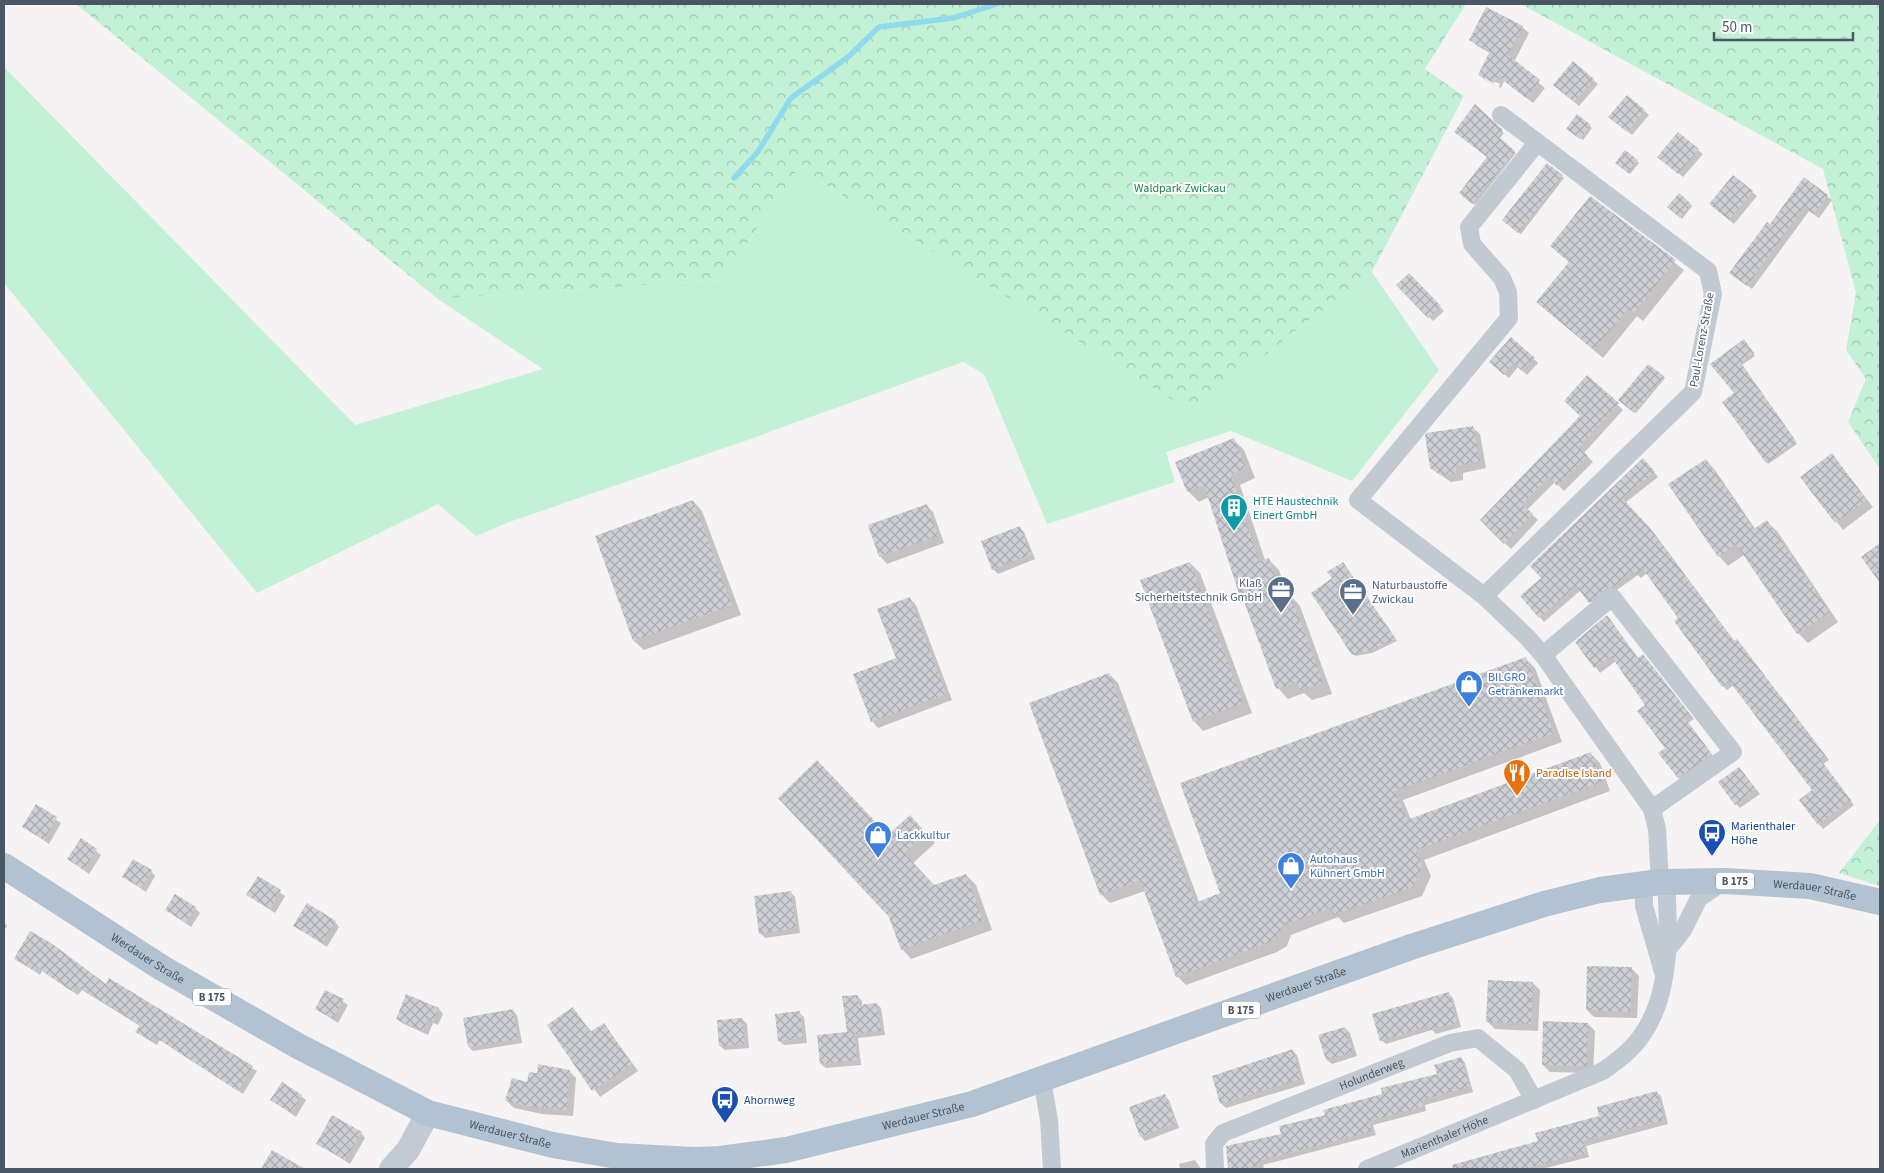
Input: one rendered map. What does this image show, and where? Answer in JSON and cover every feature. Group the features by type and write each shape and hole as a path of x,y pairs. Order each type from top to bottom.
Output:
{"main road":[{"name":"Werdauer Straße","path":"4,866 179,978 298,1046 428,1112 553,1145 617,1156 720,1159 786,1150 914,1120 989,1099 1411,947 1544,904 1600,890 1656,882 1725,881 1810,886 1880,902"}],"street":[{"name":"Paul-Lorenz-Straße","path":"1484,596 1693,392 1713,294 1708,271 1500,115"},
{"path":"1537,143 1469,227 1472,244 1502,278 1508,292 1508,318 1358,500 1484,596 1543,655 1652,809 1657,830 1656,882"},
{"path":"1543,655 1612,597 1733,752 1652,809"},
{"name":"Marienthaler Höhe","path":"1668,949 1683,930 1699,898 1725,881"},
{"name":"Marienthaler Höhe","path":"1367,1169 1603,1071 1627,1054 1643,1034 1652,1017 1660,994 1668,949 1656,882"},
{"name":"Marienthaler Höhe","path":"1656,882 1644,906 1663,972"},
{"name":"Holunderweg","path":"1215,1169 1214,1144 1223,1132 1450,1043 1478,1038 1517,1070 1534,1100"},
{"path":"1042,1080 1049,1120 1052,1169"},
{"path":"391,1169 408,1150 428,1112"}],"green space":[{"name":"Waldpark Zwickau","path":"76,4 1466,4 1425,69 1464,96 1372,272 1192,412 798,168 722,280 438,299"},
{"path":"1521,4 1880,4 1880,469 1848,422 1866,379 1846,350 1856,293 1823,169"},
{"path":"4,67 355,425 543,369 438,299 722,280 798,168 1192,412 1372,272 1439,370 1352,481 1231,431 1166,452 1175,482 1047,524 984,374 963,362 736,444 509,522 476,536 438,504 257,593 4,283"},
{"path":"1880,820 1880,886 1839,873"}],"building":[{"path":"1486,7 1523,26 1508,55 1540,80 1526,98 1498,76 1494,83 1478,75 1490,51 1469,40"},
{"path":"1573,61 1594,79 1574,102 1553,85"},
{"path":"1627,95 1645,110 1627,132 1608,117"},
{"path":"1475,104 1503,130 1498,136 1515,151 1472,204 1459,193 1487,157 1454,132"},
{"path":"1577,114 1591,125 1580,139 1566,129"},
{"path":"1678,132 1699,149 1678,174 1657,157"},
{"path":"1625,150 1638,160 1628,173 1615,163"},
{"path":"1547,163 1563,175 1518,233 1502,220"},
{"path":"1733,175 1753,191 1729,220 1709,204"},
{"path":"1804,177 1828,195 1814,214 1804,207 1747,286 1729,273 1767,222 1770,224"},
{"path":"1679,193 1691,204 1680,218 1667,207"},
{"path":"1590,196 1676,260 1634,313 1628,309 1594,350 1536,302 1569,262 1550,246"},
{"path":"1409,273 1441,306 1428,318 1396,285"},
{"path":"1511,337 1535,358 1522,371 1513,363 1504,375 1489,362"},
{"path":"1744,339 1754,353 1741,363 1796,441 1766,463 1722,402 1734,393 1710,364"},
{"path":"1648,364 1664,376 1634,413 1618,400"},
{"path":"1587,375 1619,403 1579,447 1588,456 1557,486 1549,477 1522,504 1533,514 1504,544 1480,520 1580,416 1564,401"},
{"path":"1473,426 1480,461 1456,466 1456,473 1442,476 1430,468 1425,435 1427,433"},
{"path":"1234,438 1246,468 1231,474 1259,561 1269,558 1282,597 1290,594 1323,683 1300,690 1297,682 1276,689 1242,596 1240,597 1204,485 1187,492 1175,462"},
{"path":"1832,453 1867,500 1835,523 1800,477"},
{"path":"1643,458 1655,472 1622,498 1650,528 1734,641 1737,639 1825,755 1820,759 1851,800 1818,825 1799,800 1812,790 1729,681 1722,687 1674,621 1678,618 1643,569 1636,575 1633,571 1613,587 1605,589 1589,603 1576,586 1539,618 1520,596 1541,578 1530,566"},
{"path":"1706,459 1754,529 1767,520 1830,612 1797,634 1736,544 1718,557 1668,484"},
{"path":"693,500 732,605 633,641 595,536"},
{"path":"927,504 938,536 879,557 868,525"},
{"path":"1020,526 1031,554 992,570 981,541"},
{"path":"1880,543 1880,583 1861,557"},
{"path":"1190,562 1243,703 1193,722 1140,580"},
{"name":"Naturbaustoffe Zwickau","path":"1343,562 1396,639 1369,651 1352,655 1311,593 1332,578 1327,572"},
{"path":"910,597 946,694 871,722 853,674 896,658 877,609"},
{"path":"1607,615 1638,658 1643,654 1689,713 1684,717 1712,754 1678,778 1658,753 1665,748 1637,711 1645,705 1611,656 1594,668 1575,642"},
{"path":"1526,657 1554,733 1395,791 1407,820 1591,752 1602,782 1416,850 1422,866 1413,887 1334,915 1329,908 1282,926 1278,937 1268,943 1176,977 1140,880 1100,895 1029,703 1109,673 1195,903 1220,893 1180,783"},
{"path":"817,760 888,835 910,815 926,833 904,853 934,885 966,874 983,920 901,950 889,917 778,798"},
{"path":"1739,767 1756,789 1735,805 1718,782"},
{"path":"36,804 57,817 44,840 22,827"},
{"path":"81,838 97,849 84,870 67,859"},
{"path":"133,859 152,870 141,888 122,877"},
{"path":"258,876 281,890 270,909 246,895"},
{"path":"791,891 796,928 759,934 754,896"},
{"path":"175,894 196,907 186,923 165,910"},
{"path":"307,903 336,921 322,943 293,926"},
{"path":"30,931 51,943 106,984 109,978 253,1066 238,1091 155,1037 152,1041 135,1032 140,1025 77,986 73,992 37,967 35,971 14,959"},
{"path":"1587,966 1632,967 1630,1012 1586,1010"},
{"path":"1488,980 1533,982 1531,1024 1486,1022"},
{"path":"325,990 344,999 333,1019 315,1009"},
{"path":"1449,992 1457,1023 1430,1030 1429,1026 1380,1041 1372,1014"},
{"path":"406,994 439,1008 433,1022 428,1019 423,1031 396,1019"},
{"path":"858,995 859,1005 877,1003 881,1031 854,1034 857,1060 820,1064 817,1035 847,1032 842,996"},
{"path":"573,1007 590,1032 604,1023 632,1064 592,1091 547,1025"},
{"path":"513,1009 518,1039 468,1047 463,1018"},
{"path":"800,1011 803,1038 778,1041 775,1014"},
{"path":"742,1018 745,1044 719,1046 717,1020"},
{"path":"1543,1021 1588,1023 1587,1066 1542,1065"},
{"path":"1345,1027 1353,1052 1326,1060 1318,1035"},
{"path":"1293,1049 1301,1079 1220,1104 1212,1076"},
{"path":"1461,1057 1470,1087 1421,1100 1423,1107 1369,1121 1372,1131 1259,1161 1260,1165 1244,1169 1228,1169 1226,1146 1281,1134 1279,1126 1325,1115 1323,1110 1382,1094 1381,1088 1437,1074 1434,1065"},
{"path":"538,1064 570,1070 567,1110 533,1107 505,1101 512,1078 527,1082 529,1072 537,1073"},
{"path":"282,1082 302,1095 291,1113 270,1100"},
{"path":"1657,1091 1664,1120 1583,1141 1586,1153 1523,1169 1453,1169 1452,1165 1538,1141 1535,1133 1599,1116 1597,1107"},
{"path":"1165,1094 1176,1123 1140,1137 1129,1107"},
{"path":"332,1115 362,1132 345,1160 316,1144"},
{"path":"272,1150 305,1169 261,1169"}],"waterway":[{"path":"734,178 757,153 791,98 848,57 879,27 953,18 997,4"}],"place":[{"name":"HTE Haustechnik Einert GmbH","path":"1234,532"},
{"name":"Klaß Sicherheitstechnik GmbH","path":"1281,614"},
{"name":"Naturbaustoffe Zwickau","path":"1353,616"},
{"name":"BILGRO Getränkemarkt","path":"1469,708"},
{"name":"Paradise Island","path":"1517,797"},
{"name":"Marienthaler Höhe","path":"1712,857"},
{"name":"Lackkultur","path":"878,859"},
{"name":"Autohaus Kühnert GmbH","path":"1291,890"},
{"name":"Ahornweg","path":"725,1124"}]}
